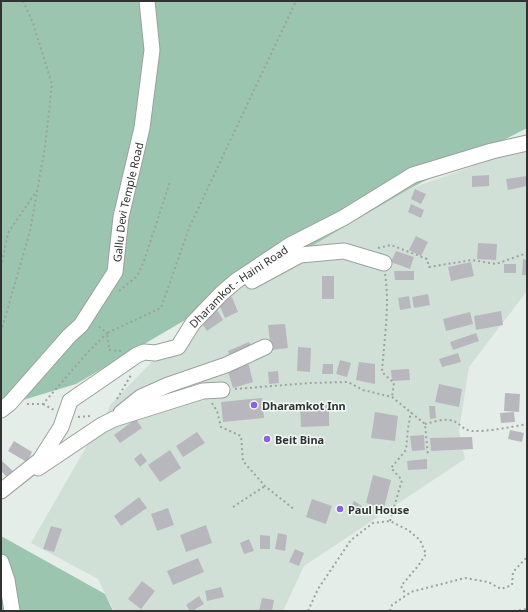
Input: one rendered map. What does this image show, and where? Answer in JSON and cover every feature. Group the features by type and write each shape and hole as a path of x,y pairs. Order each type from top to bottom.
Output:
{"street":[{"name":"Gallu Devi Temple Road","path":"5,406 69,336 81,325 115,272 121,216 142,128 152,50 147,1"},
{"name":"Dharamkot - Haini Road","path":"2,491 40,460 61,427 70,401 130,353 155,353 178,347 193,323 222,293 236,281 290,245 343,218 413,175 492,151 527,143"},
{"path":"222,293 238,288 300,255 344,252 384,263"},
{"path":"114,419 141,397 168,385 226,365 265,347"},
{"path":"2,491 20,481 102,425 114,419 203,391 222,390"},
{"path":"1,562 7,580 12,611"}],"path":[{"path":"1,332 30,231 45,147 52,84 33,24 23,1"},
{"path":"5,406 43,404 87,353 107,333 161,308 189,228 296,1"},
{"path":"116,294 137,276 143,264 170,182"},
{"path":"1,267 8,233 37,189"},
{"path":"377,248 391,245 427,259 429,267 472,260 496,264 527,253"},
{"path":"384,263 387,286 382,372 394,383 392,397"},
{"path":"96,325 107,333 109,350 130,353 134,370 114,403"},
{"path":"222,390 310,383 348,382 363,390 392,397 425,424 428,456"},
{"path":"203,391 217,411 221,427 242,436 243,461 264,486 295,510"},
{"path":"390,521 402,480 391,468 406,450 411,412"},
{"path":"63,419 91,416 88,419"},
{"path":"425,424 449,420 458,423 464,430 473,431 510,428 527,424"},
{"path":"233,507 264,486"},
{"path":"308,611 318,590 351,540 373,523 390,521 408,530 420,540 426,554 401,586 406,596"},
{"path":"390,611 392,605 411,592 465,578 488,582 501,588 512,584 513,572 527,557"},
{"path":"514,611 527,609"}],"shaded area":[{"path":"527,147 527,291 469,367 459,431 465,459 304,566 283,611 114,611 98,579 31,543 108,411 110,405 212,300 409,189"}],"green space":[{"path":"1,1 527,1 527,128 409,189 76,384 13,403 1,412"},
{"path":"1,536 105,594 113,611 1,611"}],"building":[{"path":"489,175 489,186 472,187 472,176"},
{"path":"527,176 527,186 508,190 506,179"},
{"path":"415,189 426,194 421,204 411,199"},
{"path":"411,204 424,210 421,218 408,212"},
{"path":"416,236 428,242 421,256 409,250"},
{"path":"478,243 497,244 496,260 477,259"},
{"path":"396,251 414,257 410,269 391,262"},
{"path":"523,259 527,260 527,275 522,275"},
{"path":"471,262 474,276 451,281 448,267"},
{"path":"504,264 516,264 516,273 504,273"},
{"path":"394,271 414,271 414,280 395,280"},
{"path":"322,276 334,276 334,299 322,299"},
{"path":"428,294 430,305 414,308 412,297"},
{"path":"409,296 411,308 400,310 398,298"},
{"path":"232,297 238,312 225,318 218,302"},
{"path":"216,308 223,320 207,331 199,319"},
{"path":"501,311 503,325 476,330 474,316"},
{"path":"470,312 473,324 446,331 443,319"},
{"path":"285,324 288,348 271,350 268,325"},
{"path":"476,333 479,341 453,350 450,342"},
{"path":"249,342 253,349 231,359 228,351"},
{"path":"298,347 311,348 310,372 297,371"},
{"path":"458,353 461,362 442,367 439,359"},
{"path":"340,360 351,363 347,377 336,374"},
{"path":"248,362 253,382 233,388 227,368"},
{"path":"359,362 375,364 375,384 356,380"},
{"path":"323,364 333,364 333,374 322,374"},
{"path":"409,369 410,380 392,381 391,370"},
{"path":"278,371 279,383 269,384 268,372"},
{"path":"439,384 462,389 459,407 435,402"},
{"path":"505,393 520,394 519,412 504,411"},
{"path":"262,398 264,418 223,422 221,402"},
{"path":"329,405 329,426 301,427 300,406"},
{"path":"429,406 435,406 436,418 430,419"},
{"path":"375,412 398,416 395,441 371,438"},
{"path":"514,412 515,422 501,423 500,413"},
{"path":"136,419 142,428 120,443 114,435"},
{"path":"510,430 524,433 522,442 508,439"},
{"path":"197,432 205,443 183,457 176,446"},
{"path":"424,435 425,450 412,451 410,436"},
{"path":"472,437 473,449 431,451 430,438"},
{"path":"14,441 32,452 27,462 8,451"},
{"path":"170,450 181,468 160,482 148,465"},
{"path":"141,453 147,461 140,467 134,459"},
{"path":"427,459 427,469 408,470 407,461"},
{"path":"2,461 13,471 7,477 1,471"},
{"path":"373,475 391,480 384,508 366,503"},
{"path":"139,497 147,508 121,526 114,516"},
{"path":"312,499 332,506 326,524 306,517"},
{"path":"354,501 365,508 360,516 349,509"},
{"path":"168,508 174,525 157,531 151,514"},
{"path":"206,525 212,543 186,552 180,535"},
{"path":"51,526 62,529 54,552 43,549"},
{"path":"278,533 287,535 285,551 275,549"},
{"path":"260,535 270,536 270,549 260,549"},
{"path":"249,539 254,551 244,554 240,543"},
{"path":"295,549 304,553 299,566 289,562"},
{"path":"198,558 204,572 173,585 167,571"},
{"path":"142,581 155,591 141,609 128,599"},
{"path":"221,587 224,597 207,601 205,591"},
{"path":"199,596 204,604 190,611 186,605"},
{"path":"262,598 274,600 272,611 259,611"}],"place":[{"name":"Dharamkot Inn","path":"254,405"},
{"name":"Beit Bina","path":"267,439"},
{"name":"Paul House","path":"340,509"}]}
